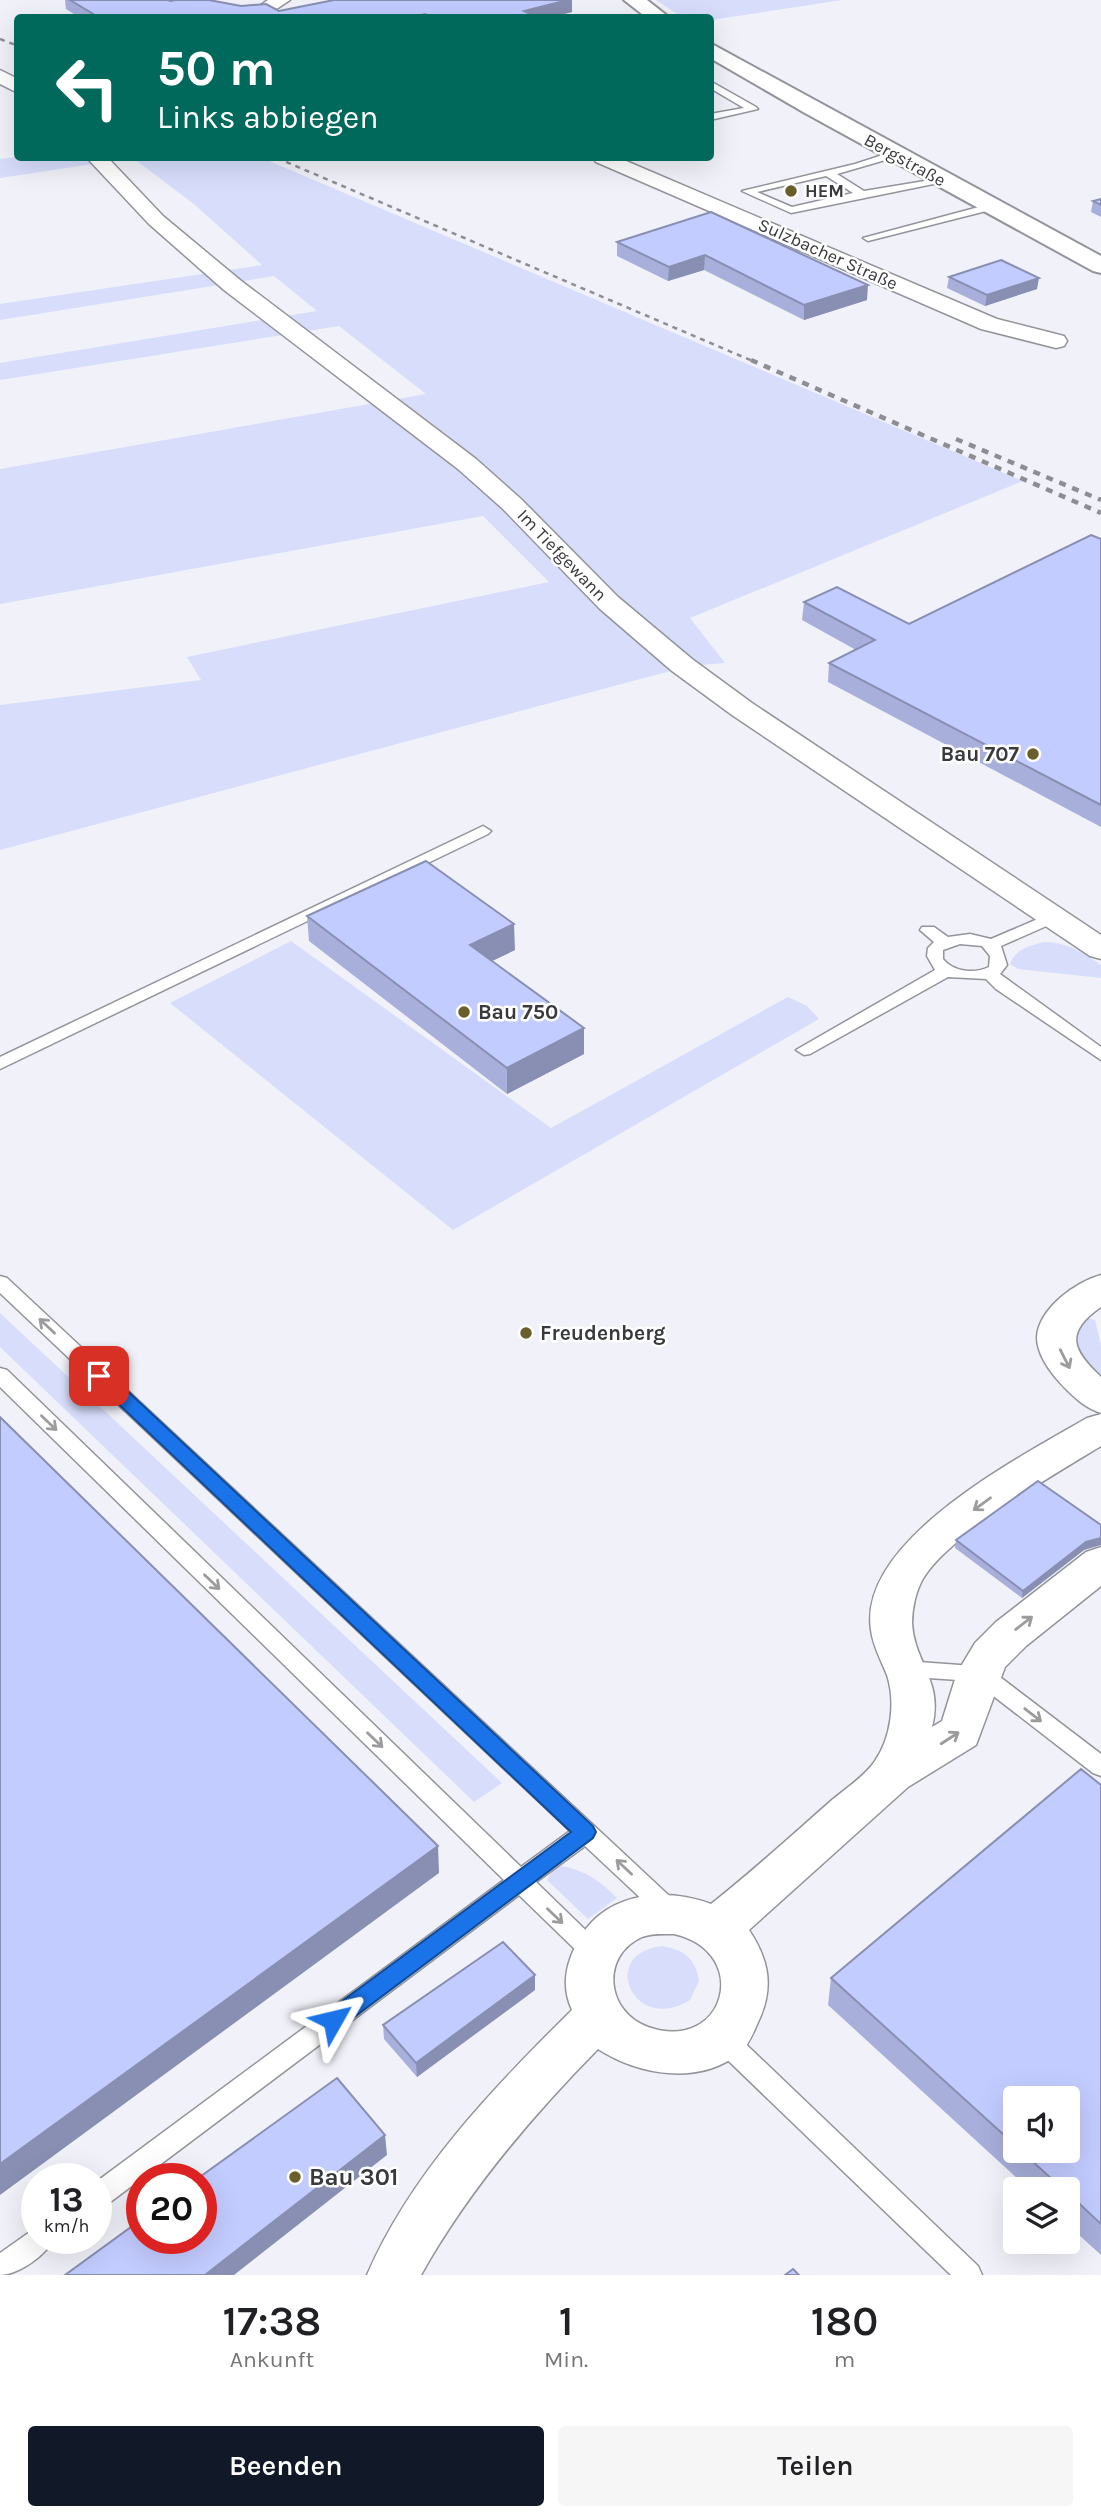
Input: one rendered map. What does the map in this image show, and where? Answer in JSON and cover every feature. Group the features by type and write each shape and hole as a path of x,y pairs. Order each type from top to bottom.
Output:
{"main road":[{"path":"634,0 655,14"},
{"name":"Bergstraße","path":"714,51 943,181 1101,266"}],"street":[{"path":"240,10 265,14 281,0"},
{"name":"Im Tiefgewann","path":"100,161 156,220 232,285 476,472 512,504 609,603 682,665 742,709 1101,949"},
{"name":"Sulzbacher Straße","path":"610,161 989,324 1056,341"},
{"path":"1101,1288 1072,1310 1059,1325 1057,1341 1062,1359 1101,1399"},
{"path":"892,1774 912,1726 913,1688 898,1654 891,1624 893,1603 901,1580 917,1555 948,1529 1020,1476 1101,1427"},
{"path":"695,1921 892,1774 960,1732 979,1673 990,1655 1011,1634 1101,1563"},
{"path":"648,1915 695,1921 740,1956 746,1975 747,1992 733,2024 722,2038 693,2050 654,2051 617,2036 598,2016 588,1992 588,1974 593,1952 607,1936 628,1921 648,1915"},
{"path":"393,2275 407,2248 481,2140 533,2080 598,2016"}],"lane":[{"path":"714,86 753,109 714,116"},
{"path":"895,154 857,167 747,191 791,210 862,194 943,181"},
{"path":"828,173 862,194"},
{"path":"869,238 990,207"},
{"path":"0,1064 483,831"},
{"path":"990,945 1054,917"},
{"path":"928,930 944,942"},
{"path":"967,938 990,945 997,952 997,967 989,973 975,977 946,971 937,964 933,956 936,948 944,942 967,938"},
{"path":"804,1050 946,971"},
{"path":"989,973 1002,986 1101,1055"},
{"path":"0,1282 586,1832 695,1921"},
{"path":"0,1375 593,1952"},
{"path":"905,1670 979,1673 1101,1767"},
{"path":"112,2185 586,1832"},
{"path":"722,2038 970,2275"},
{"path":"0,2269 21,2253"}],"shaded area":[{"path":"656,0 842,0 714,20 714,14 677,14"},
{"path":"14,157 14,161 113,161 0,178 0,159"},
{"path":"137,161 269,161 1023,481 690,618 725,663 689,666 0,850 0,705 201,680 187,657 549,582 483,516 0,604 0,469 426,394 339,326 0,380 0,363 317,311 274,276 0,320 0,304 262,265 195,205"},
{"path":"291,941 551,1128 788,997 807,1006 819,1019 453,1230 170,1003"},
{"path":"1045,942 1068,946 1088,956 1101,965 1101,978 1018,969 1010,964 1020,951"},
{"path":"0,1313 502,1783 474,1802 0,1347"},
{"path":"1087,1318 1095,1320 1101,1346 1101,1376 1079,1355 1075,1337"},
{"path":"562,1866 592,1878 617,1898 588,1919 547,1880 554,1868"},
{"path":"662,1946 687,1956 695,1967 699,1981 690,2000 670,2008 653,2007 639,2000 631,1989 628,1976 631,1963 642,1952"}],"building":[{"path":"70,0 209,0 241,6 266,4 279,11 334,0 568,0 524,11 530,14 93,14"},
{"path":"711,212 868,285 804,305 705,255 669,267 617,242"},
{"path":"1001,260 1039,278 987,295 949,277"},
{"name":"Bau 707","path":"1091,535 1101,539 1101,805 829,663 875,640 804,602 837,587 909,624"},
{"name":"Bau 750","path":"426,861 514,924 470,945 584,1028 507,1068 307,916"},
{"path":"0,1417 438,1846 0,2164"},
{"path":"1038,1481 1101,1525 1101,1538 1086,1542 1023,1591 956,1540"},
{"path":"1081,1769 1101,1785 1101,2224 1080,2204 1080,2177 1050,2177 1034,2163 1080,2163 1080,2086 1003,2086 1003,2134 831,1978"},
{"path":"503,1942 535,1975 416,2063 383,2025"},
{"name":"Bau 301","path":"337,2078 385,2135 205,2275 65,2275 94,2254 112,2254 112,2241 126,2231 126,2254 217,2254 217,2165"},
{"path":"793,2269 799,2275 785,2275"}],"railway":[{"path":"0,39 14,44"},
{"path":"284,161 755,362"},
{"path":"751,360 1101,513"},
{"path":"956,439 1101,500"}],"place":[{"name":"HEM","path":"791,191"},
{"name":"Bau 707","path":"1033,754"},
{"name":"Bau 750","path":"464,1012"},
{"name":"Freudenberg","path":"526,1333"},
{"name":"Bau 301","path":"295,2177"}],"route":[{"path":"99,1376 586,1832 333,2020"}]}
